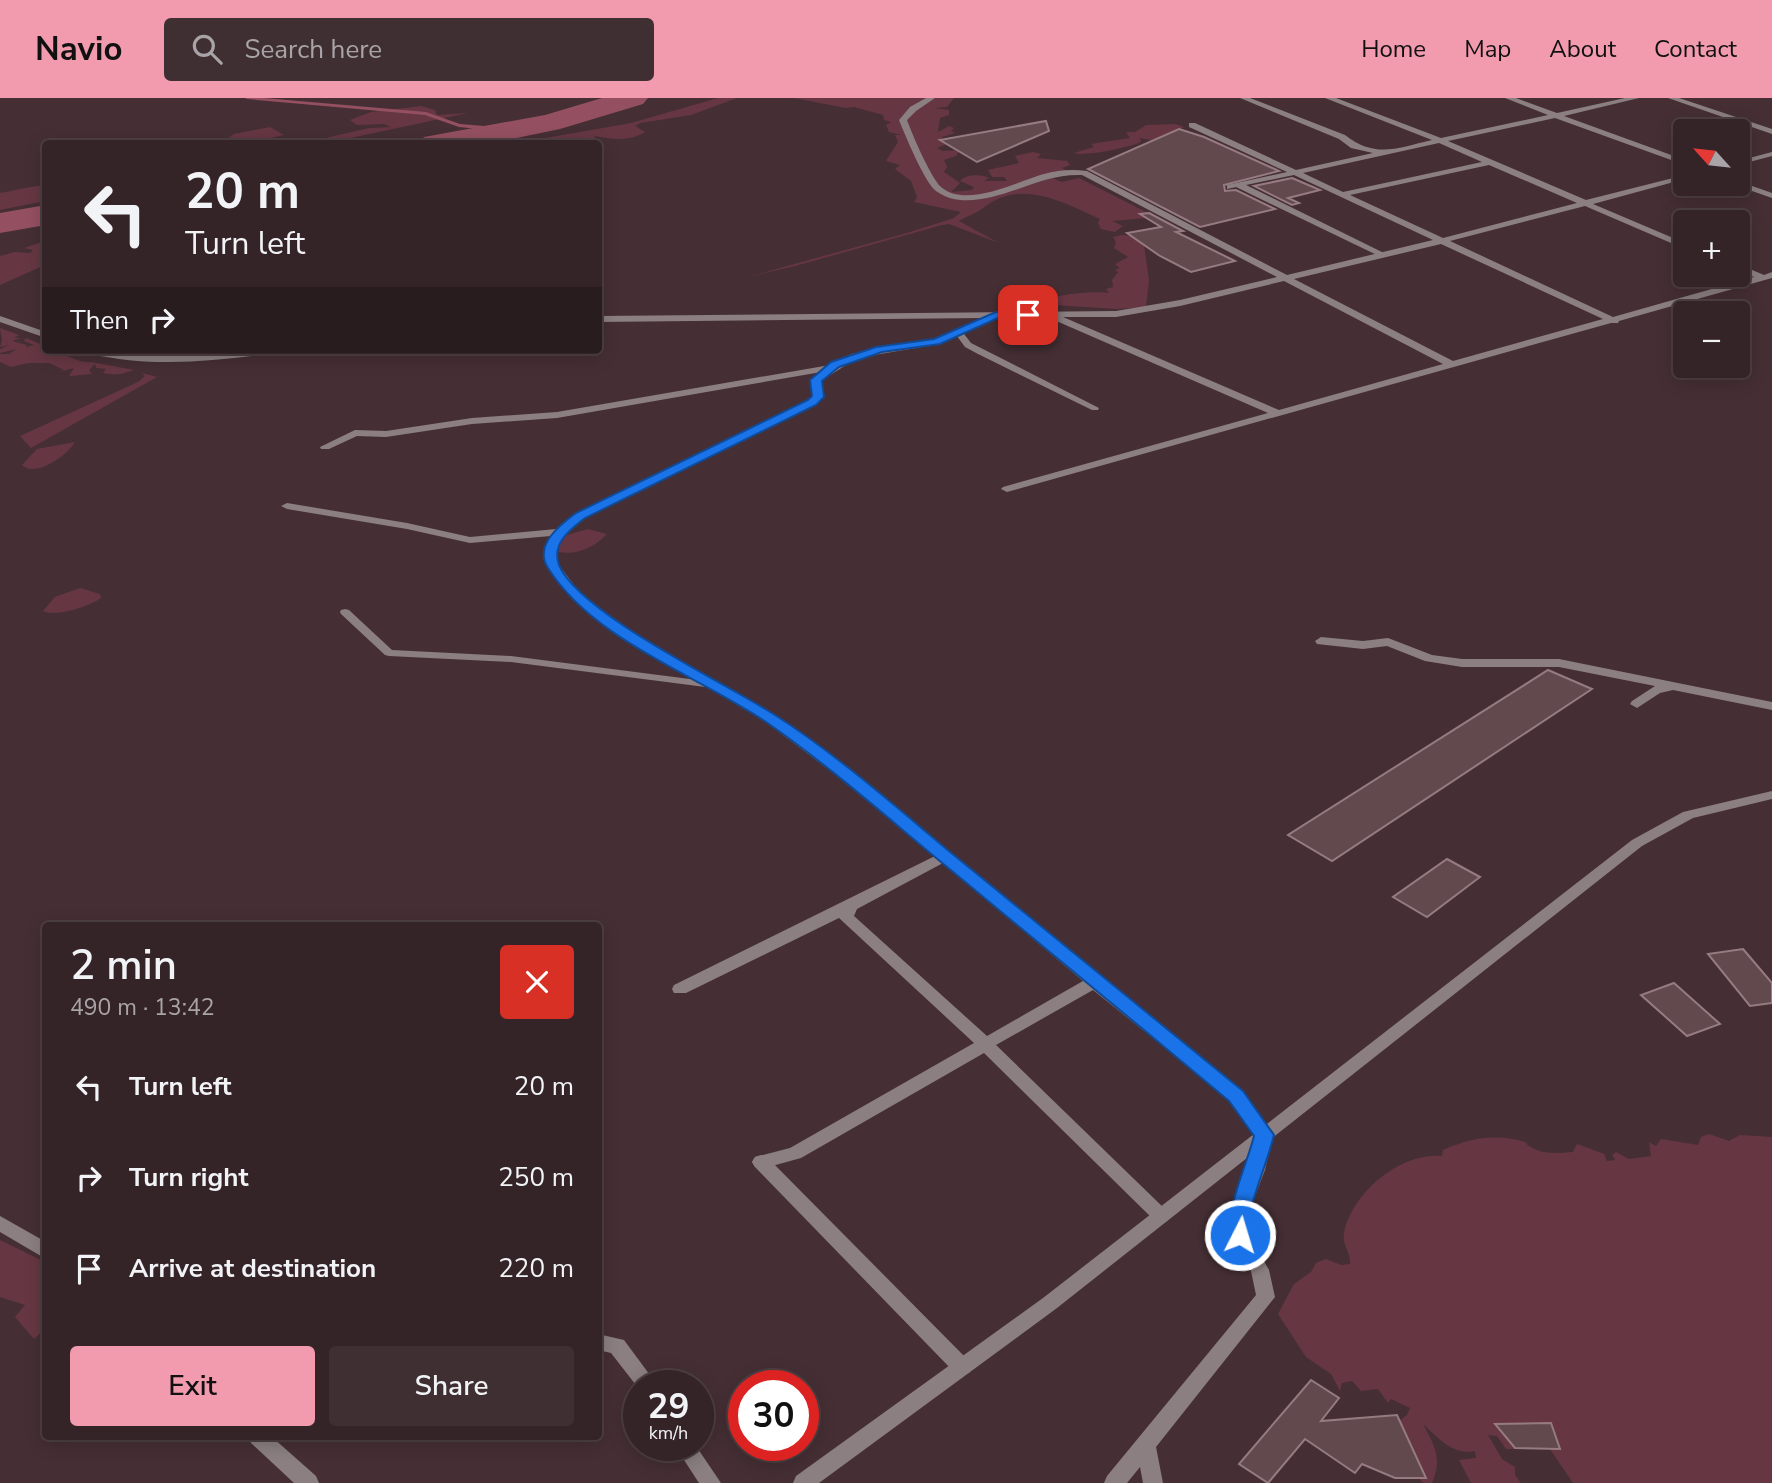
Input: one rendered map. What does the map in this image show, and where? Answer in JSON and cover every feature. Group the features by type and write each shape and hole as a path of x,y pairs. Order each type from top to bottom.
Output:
{"street":[{"path":"931,98 913,108 903,120 911,142 938,190 946,195 968,199 1066,173 1084,173 1454,365"},
{"path":"1244,98 1342,137 1354,146 1386,152"},
{"path":"1329,98 1438,140 1486,163 1673,241"},
{"path":"1509,98 1673,159"},
{"path":"1235,186 1635,98"},
{"path":"1672,98 1772,132"},
{"path":"1192,125 1615,321"},
{"path":"1750,160 1772,155"},
{"path":"1343,194 1486,163"},
{"path":"602,319 1116,314 1147,310 1445,240 1673,180"},
{"path":"1750,188 1772,196"},
{"path":"1750,272 1772,282"},
{"path":"1007,489 1615,321 1759,276 1772,275"},
{"path":"996,315 936,342 854,356 830,369 816,380 818,397 812,402 581,515 559,532 552,547 552,564 577,597 630,636 771,719 944,857 1236,1096 1264,1135 1256,1170 1240,1211 1240,1235 1260,1270 1266,1297 1146,1448 1114,1483"},
{"path":"1049,315 1278,413"},
{"path":"0,319 42,334"},
{"path":"104,354 125,359 172,361 238,354"},
{"path":"325,447 355,433 386,434 472,421 557,415 830,369"},
{"path":"287,506 407,526 470,540 559,532"},
{"path":"1321,640 1363,645 1388,642 1429,658 1462,663 1559,663 1772,706"},
{"path":"1637,704 1656,690 1672,687"},
{"path":"803,1483 1161,1216 1637,843 1688,815 1733,802 1772,795"},
{"path":"680,989 826,918 848,911 944,857"},
{"path":"848,911 1161,1216"},
{"path":"962,1367 761,1162 795,1153 1094,982"},
{"path":"0,1223 42,1249"},
{"path":"602,1343 617,1346 636,1370"},
{"path":"261,1440 309,1483"},
{"path":"1146,1448 1153,1483"},
{"path":"696,1461 711,1483"}],"lane":[{"path":"1235,186 1384,255"},
{"path":"958,332 968,345 1095,408"},
{"path":"345,612 389,653 511,659 713,685"}],"shaded area":[{"path":"718,98 737,98 691,115 640,123 635,126 645,132 633,137 614,139 594,136 597,140 534,140 631,123"},
{"path":"794,98 954,98 947,107 935,108 949,110 949,115 940,118 938,132 949,126 954,128 951,131 955,133 942,137 941,140 947,144 937,148 943,151 960,150 956,156 944,160 947,167 944,172 960,183 951,192 972,190 974,187 960,181 970,176 989,178 984,181 1007,181 1004,177 992,177 988,170 1019,163 1015,156 1033,152 1041,154 1037,158 1067,161 1070,165 1062,168 1067,171 972,200 1052,178 1062,182 1079,178 1148,213 1141,214 1146,218 1112,221 1123,226 1115,232 1101,229 1098,223 1100,219 1056,200 1027,194 1012,195 997,199 959,221 999,243 949,224 751,276 907,233 954,218 961,212 914,202 917,197 911,181 895,169 900,165 886,161 898,142 895,135 902,135 889,132 886,125 891,122 884,120 883,115 854,107 846,108"},
{"path":"421,106 435,110 437,115 468,113 341,140 317,140 369,128 391,127 384,124 357,125 350,120 371,112"},
{"path":"1176,124 1184,127 1103,168 1096,165 1151,140 1140,138 1141,142 1118,149 1087,154 1074,153 1094,147 1091,144 1130,138 1126,132 1135,132 1146,125"},
{"path":"270,127 284,135 261,140 227,139 234,134"},
{"path":"42,186 42,202 0,210 0,193"},
{"path":"1132,236 1144,245 1149,280 1146,307 1117,309 1053,305 1049,299 1055,297 1079,293 1109,293 1106,289 1113,287 1112,280 1118,272 1115,270 1120,268 1115,264 1128,257 1114,248 1116,242 1113,237"},
{"path":"42,242 42,266 0,285 0,256 15,252 30,253 33,250 24,248"},
{"path":"0,328 19,335 14,338 21,338 12,341 27,345 26,347 34,345 24,341 26,338 42,345 42,354 62,354 80,361 134,370 108,374 103,373 106,369 96,368 95,364 89,370 92,374 69,376 74,368 59,372 64,370 49,363 28,363 11,367 0,362 0,354 9,354 17,349 0,353 0,349 9,345 0,347"},
{"path":"142,373 157,377 31,448 20,436 138,382 145,376"},
{"path":"75,442 50,464 35,469 22,465 37,449"},
{"path":"588,529 607,534 584,550 558,552 560,549 557,549 556,538"},
{"path":"80,588 100,594 101,598 72,610 56,613 43,611 55,597"},
{"path":"1709,1134 1729,1141 1740,1135 1772,1137 1772,1483 1573,1483 1550,1449 1560,1449 1551,1423 1496,1424 1515,1449 1506,1449 1497,1436 1488,1435 1502,1459 1515,1467 1515,1475 1521,1483 1471,1483 1459,1460 1476,1458 1475,1451 1453,1448 1423,1424 1434,1445 1437,1466 1432,1483 1423,1483 1419,1478 1422,1470 1399,1421 1407,1415 1410,1408 1391,1399 1388,1403 1378,1389 1361,1391 1352,1381 1342,1383 1340,1391 1331,1374 1306,1357 1278,1314 1294,1284 1311,1272 1316,1263 1326,1259 1341,1265 1350,1264 1344,1233 1357,1204 1380,1178 1410,1161 1442,1156 1443,1150 1453,1146 1492,1138 1522,1141 1536,1150 1552,1153 1573,1152 1577,1144 1604,1154 1607,1161 1615,1160 1612,1155 1616,1152 1629,1159 1651,1156 1649,1142 1656,1146 1661,1139 1698,1145 1701,1137"},
{"path":"0,1240 42,1261 42,1332 34,1339 15,1317 25,1305 0,1297"}],"building":[{"path":"1046,121 1049,131 977,162 940,140"},
{"path":"1179,129 1204,137 1279,171 1224,185 1225,191 1236,190 1275,209 1200,227 1088,169"},
{"path":"1292,178 1320,190 1288,198 1299,203 1292,205 1254,186"},
{"path":"1149,213 1183,231 1176,232 1235,261 1191,272 1160,256 1127,233 1161,227 1140,214"},
{"path":"1548,670 1592,689 1332,861 1288,835"},
{"path":"1447,859 1480,877 1427,917 1393,897"},
{"path":"1743,949 1772,983 1772,1003 1750,1006 1708,954"},
{"path":"1674,983 1720,1024 1687,1036 1641,995"},
{"path":"1311,1380 1339,1398 1321,1421 1397,1415 1426,1478 1395,1478 1362,1464 1355,1473 1305,1439 1268,1483 1239,1464"},
{"path":"1551,1423 1560,1449 1515,1448 1495,1424"}],"waterway":[{"path":"247,98 426,114 459,125 508,130"},
{"path":"457,140 549,123 633,98"},
{"path":"0,223 42,216"}],"route":[{"path":"1028,315 996,315 936,342 880,349 854,356 835,365 816,380 818,397 812,402 719,450 581,515 559,532 552,547 552,564 577,597 630,636 771,719 866,791 1094,982 1236,1096 1264,1135 1256,1170 1240,1211 1240,1235"}]}
